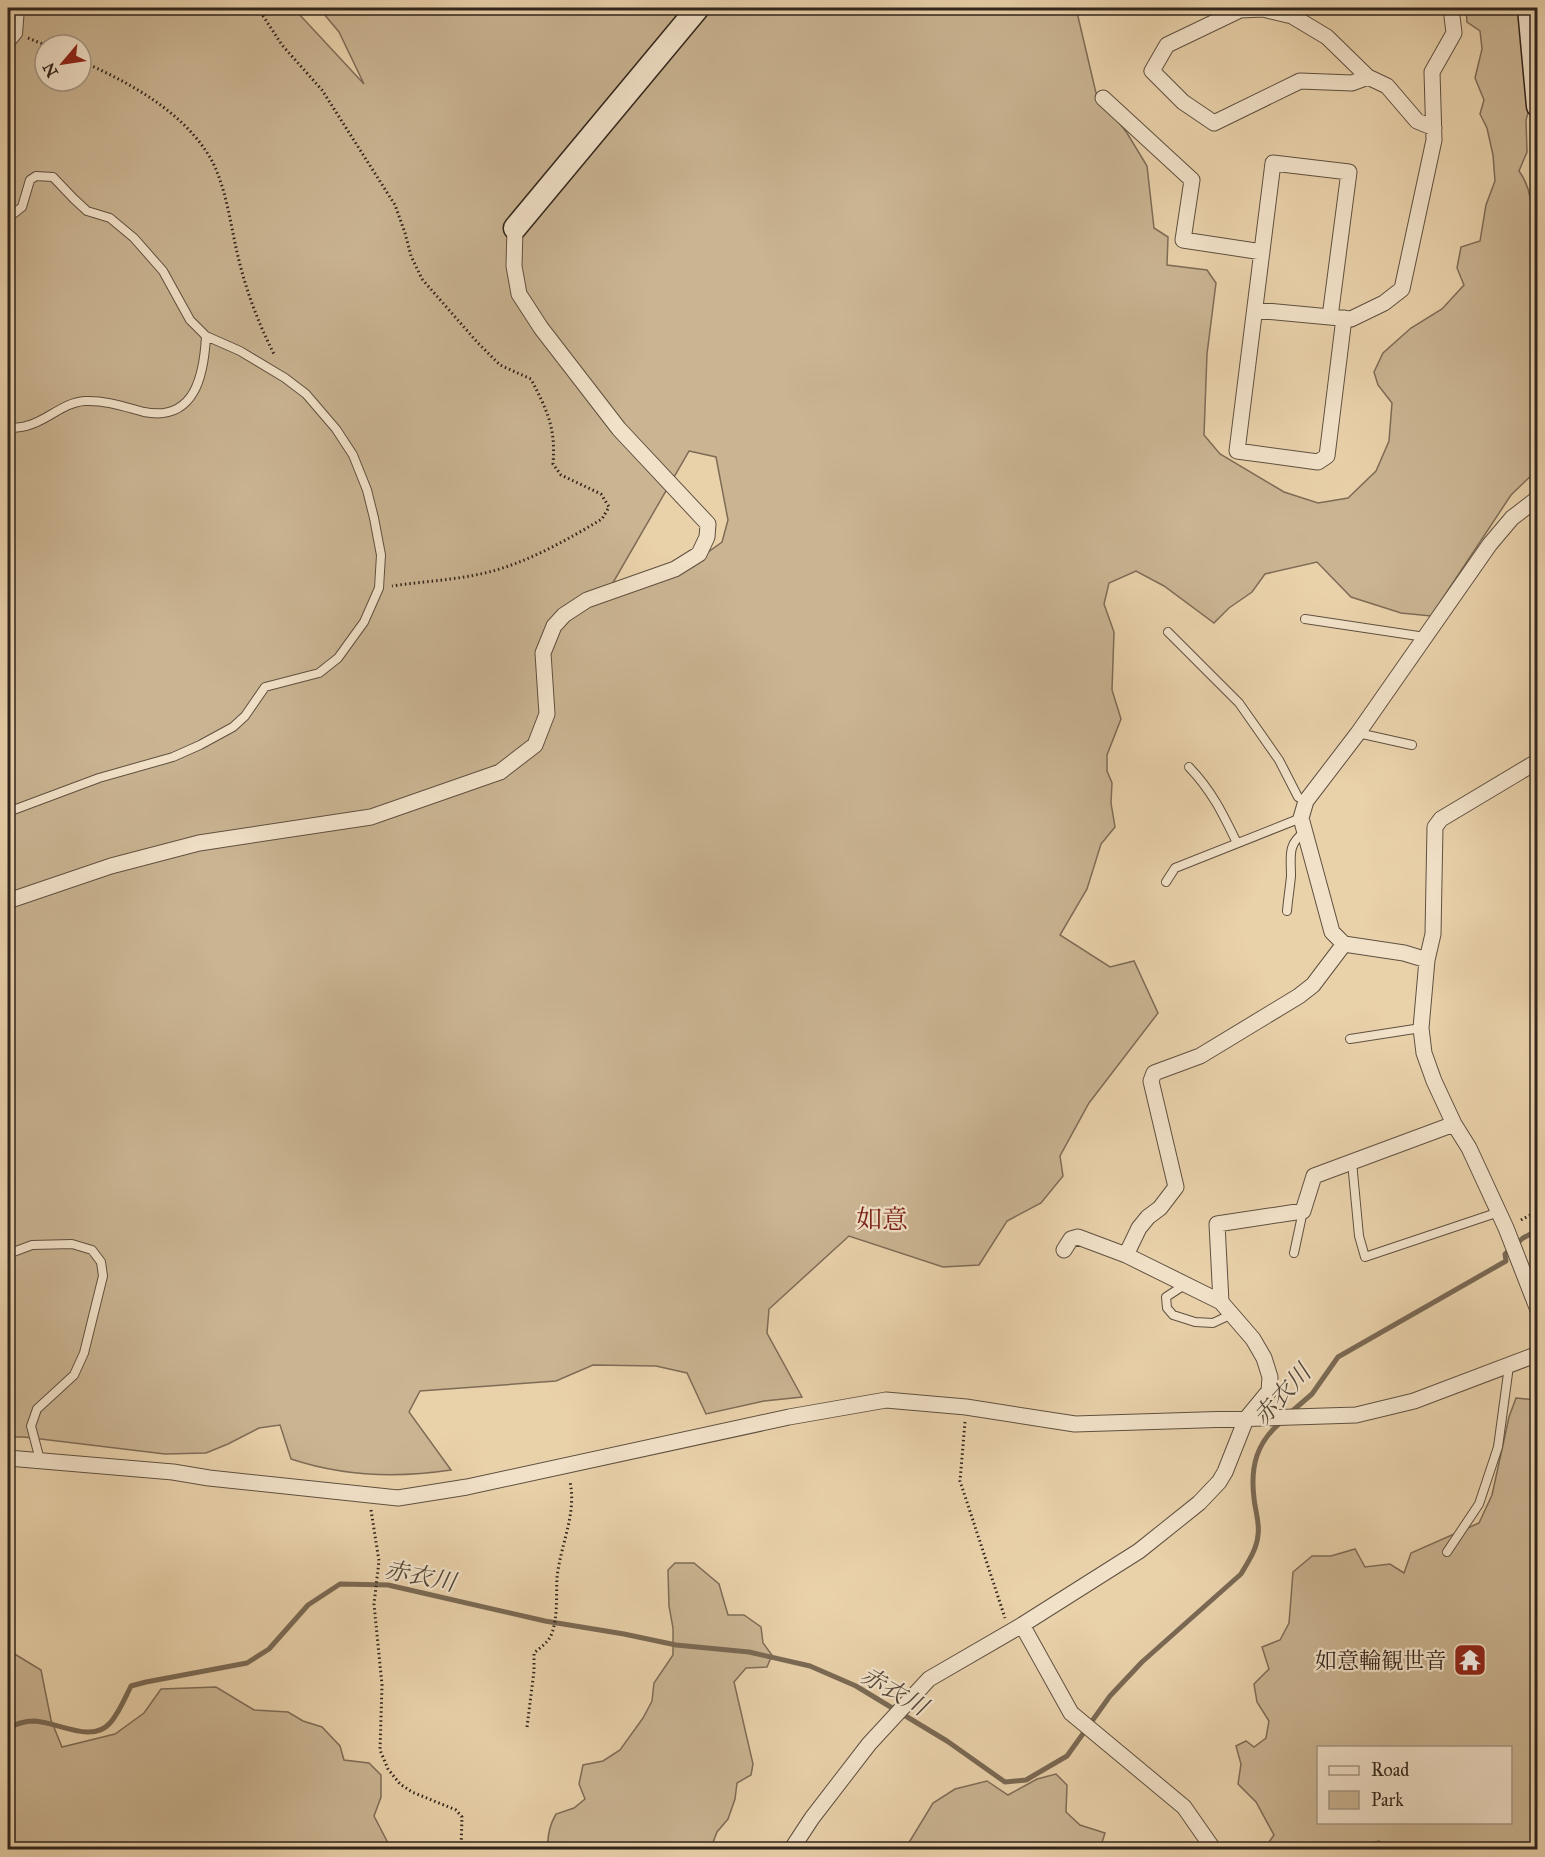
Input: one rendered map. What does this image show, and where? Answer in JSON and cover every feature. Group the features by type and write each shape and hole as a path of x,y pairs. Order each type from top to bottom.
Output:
{"street":[{"path":"8,901 111,866 199,843 371,817 500,772 535,745 547,714 543,653 554,626 564,615 587,600 675,569 699,554 707,537 708,524 619,429 541,328 519,294 514,266 515,228 698,8"},
{"path":"1255,310 1351,319 1369,312 1402,289 1434,140 1432,72 1454,33 1451,8"},
{"path":"1530,8 1538,106"},
{"path":"1368,77 1352,83 1300,81 1214,123 1183,102 1152,71 1167,45 1240,10 1263,9 1297,12 1327,37 1368,77 1388,86 1417,121 1434,128"},
{"path":"1103,98 1192,180 1183,240 1262,252"},
{"path":"1274,163 1350,172 1327,456 1318,462 1237,451 1255,310 1274,163"},
{"path":"1428,960 1404,953 1344,944 1332,932 1303,825 1306,801 1427,637 1490,544 1512,518 1538,498"},
{"path":"1538,761 1441,819 1435,826 1433,934 1428,960 1422,1028 1428,1062 1454,1124 1469,1148 1499,1212 1538,1310"},
{"path":"1126,1255 1139,1228 1160,1208 1176,1187 1151,1081 1154,1073 1200,1056 1299,996 1313,985 1344,944"},
{"path":"1221,1302 1217,1224 1303,1210 1314,1176 1454,1124"},
{"path":"791,1850 812,1818 869,1744 929,1679 1022,1625 1139,1551 1199,1503 1219,1482 1246,1419 1269,1391 1270,1377 1264,1358 1253,1339 1221,1302 1126,1255 1078,1237 1071,1239 1064,1250"},
{"path":"8,1458 173,1472 209,1478 398,1498 567,1466 789,1417 886,1400 966,1407 1075,1424 1356,1415 1414,1401 1538,1354"},
{"path":"1022,1625 1071,1713 1184,1807 1214,1850"}],"lane":[{"path":"8,46 18,34 20,8"},
{"path":"8,218 22,207 30,180 36,176 54,177 87,211 110,218 134,238 163,272 190,320 206,336 240,351 285,378 306,394 336,429 354,455 368,490 381,555 379,588 364,622 338,658 319,673 265,687 245,716 233,727 200,745 173,757 99,778 8,812"},
{"path":"8,429 27,426 84,400 112,403 146,412 165,413 181,408 192,397 201,379 206,336"},
{"path":"1305,620 1427,637"},
{"path":"1168,632 1239,703 1279,760 1298,796 1306,801"},
{"path":"1358,733 1413,745"},
{"path":"1189,767 1206,785 1222,811 1237,843"},
{"path":"1166,882 1175,868 1237,843 1303,825"},
{"path":"1287,910 1291,877 1290,852 1303,825"},
{"path":"1350,1039 1422,1028"},
{"path":"1352,1162 1359,1236 1365,1257 1499,1212"},
{"path":"1294,1253 1303,1210"},
{"path":"8,1254 32,1245 72,1244 92,1250 101,1262 103,1276 84,1353 74,1374 37,1409 31,1426 40,1460"},
{"path":"1186,1283 1166,1297 1167,1308 1173,1315 1195,1322 1214,1323 1233,1314"},
{"path":"1447,1552 1479,1504 1498,1448 1509,1366"}],"path":[{"path":"258,8 282,45 322,90 389,194 405,232 411,256 422,279 500,365 531,379 550,422 555,441 553,464 561,475 601,495 609,507 602,519 519,562 458,578 379,588"},
{"path":"18,34 33,40"},
{"path":"93,67 121,80 159,103 184,124 211,160 220,182 253,306 285,378"},
{"path":"966,1407 960,1481 968,1511 1005,1615 1005,1635"},
{"path":"527,1727 534,1653 547,1643 552,1633 556,1611 557,1576 571,1506 572,1491 567,1466"},
{"path":"371,1495 371,1513 379,1561 374,1604 382,1685 380,1750 388,1769 400,1784 412,1792 456,1810 462,1817 462,1850"},
{"path":"629,1850 646,1850"}],"green space":[{"path":"8,8 289,8 299,14 364,84 339,32 319,8 1076,8 1096,93 1127,133 1147,166 1154,228 1168,237 1167,265 1207,270 1216,283 1207,354 1204,435 1220,454 1284,492 1318,503 1348,498 1376,471 1389,441 1392,403 1378,385 1374,372 1383,353 1411,328 1442,309 1464,285 1457,268 1461,247 1480,241 1486,205 1495,181 1493,155 1487,128 1480,114 1484,100 1475,78 1482,49 1480,31 1467,22 1466,8 1522,8 1532,97 1526,120 1527,152 1519,171 1530,194 1537,274 1537,470 1511,495 1431,616 1401,613 1351,597 1317,562 1265,574 1252,592 1229,608 1214,623 1164,586 1136,571 1109,583 1104,604 1114,632 1112,690 1121,719 1107,755 1107,771 1112,783 1111,803 1115,827 1101,844 1087,889 1060,935 1110,967 1134,961 1158,1013 1089,1103 1060,1156 1063,1176 1041,1203 1007,1221 979,1265 943,1267 849,1236 769,1309 767,1333 802,1397 764,1401 706,1414 687,1373 656,1366 593,1365 556,1381 420,1391 409,1412 451,1470 391,1475 350,1472 310,1465 291,1459 280,1425 259,1428 206,1453 165,1454 8,1437","holes":["689,451 716,457 728,520 722,542 683,570 607,593"]},
{"path":"1516,1398 1537,1400 1537,1849 1388,1849 1379,1841 1348,1849 1264,1849 1274,1835 1256,1802 1238,1784 1241,1764 1236,1746 1246,1741 1254,1747 1266,1738 1269,1721 1257,1702 1254,1684 1269,1669 1262,1647 1280,1640 1289,1623 1293,1572 1312,1556 1331,1556 1355,1549 1365,1567 1390,1564 1404,1573 1411,1553 1479,1523 1492,1495 1509,1417"},
{"path":"675,1563 694,1563 719,1584 728,1615 744,1615 761,1627 763,1643 772,1655 767,1667 746,1668 734,1682 753,1764 751,1775 737,1783 735,1799 728,1819 717,1832 712,1845 706,1849 678,1849 662,1844 640,1843 606,1849 548,1849 549,1831 556,1814 574,1808 585,1799 579,1784 583,1765 603,1761 620,1750 643,1718 652,1701 654,1683 673,1655 668,1570"},
{"path":"8,1650 41,1670 51,1720 62,1747 115,1734 144,1713 161,1689 216,1687 254,1710 288,1712 303,1721 322,1727 340,1746 344,1760 369,1763 381,1775 381,1797 374,1816 388,1843 396,1849 8,1849"},
{"path":"1056,1774 1067,1785 1066,1812 1080,1825 1105,1833 1100,1849 905,1849 933,1803 955,1789 987,1781 1008,1795 1037,1779"}],"waterway":[{"name":"赤衣川","path":"1290,1413 1312,1394 1338,1357 1506,1261 1505,1254 1523,1238 1538,1230"},
{"name":"赤衣川","path":"8,1728 34,1721 84,1732 103,1729 116,1715 131,1686 247,1663 269,1649 308,1605 340,1584 388,1585 545,1621 676,1645 749,1652 810,1666 856,1686 947,1741 1005,1782 1026,1780 1067,1756 1110,1696 1142,1662 1241,1574 1254,1550 1258,1535 1253,1486 1254,1465 1266,1438 1281,1422"}],"place":[{"name":"如意輪観世音","path":"1470,1660"}],"district":[{"name":"如意","path":"882,1219"}]}
